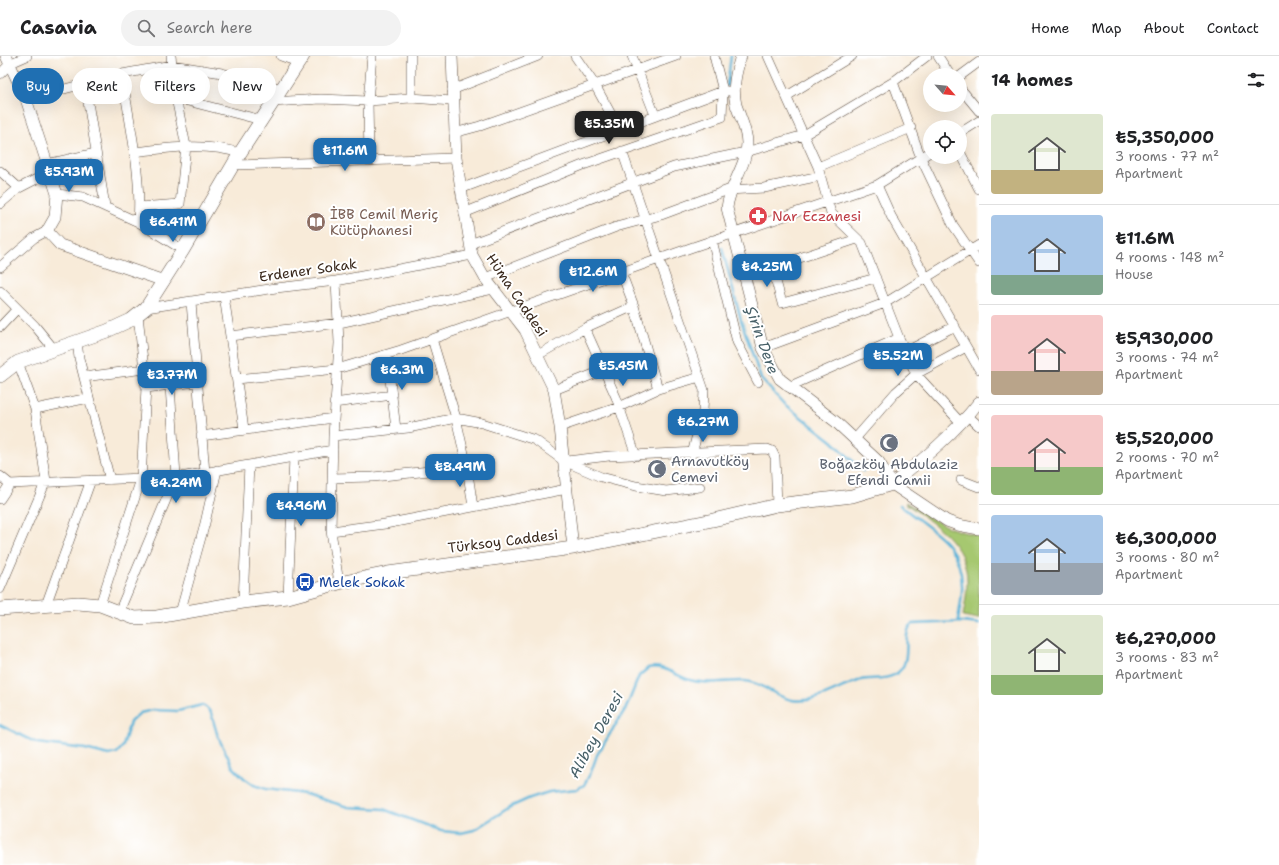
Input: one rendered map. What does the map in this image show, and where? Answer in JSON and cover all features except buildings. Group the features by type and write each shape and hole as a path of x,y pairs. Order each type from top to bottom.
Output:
{"main road":[{"path":"276,97 300,59"},
{"path":"0,376 18,362 53,348 107,331 142,312 164,282 271,104"},
{"name":"Türksoy Caddesi","path":"0,609 78,603 100,605 134,618 143,619 243,602 288,597 339,583 438,565 573,548 684,526 777,505 852,496 892,484"}],"street":[{"path":"0,74 8,59 27,56"},
{"path":"281,56 300,59"},
{"path":"369,161 368,100 372,56"},
{"path":"411,56 411,98"},
{"name":"Hüma Caddesi","path":"452,56 452,96 456,158 471,249 485,278 512,311 538,355 554,390 560,427 573,548"},
{"path":"276,102 321,99 368,100 452,96 538,56"},
{"path":"575,56 595,85 619,129"},
{"path":"632,56 655,116"},
{"path":"454,133 480,126 639,71 676,56"},
{"path":"714,56 729,91 736,103 746,136 746,152 744,161 732,190 727,208 763,348 780,380 836,422 879,462 892,484 947,521 958,525 979,529"},
{"path":"464,212 622,151 722,117 741,56"},
{"path":"787,96 852,56"},
{"name":"Erdener Sokak","path":"142,312 224,296 336,281 471,249 633,183 674,168 746,152 804,135 893,82 927,56"},
{"path":"938,56 946,68"},
{"path":"771,57 819,172 831,213 862,243 899,338 916,374 964,420 979,426"},
{"path":"132,71 172,60 282,89"},
{"path":"967,71 979,62"},
{"path":"893,82 921,158 954,225 979,263"},
{"path":"460,189 619,129 729,91"},
{"path":"967,96 979,111"},
{"path":"0,267 34,238 47,231 55,217 57,194 28,104"},
{"path":"88,104 105,206"},
{"path":"127,104 134,152 139,207 138,222"},
{"path":"139,207 180,204 184,178 186,146 177,104"},
{"path":"199,104 260,120"},
{"path":"967,129 979,121"},
{"path":"485,278 616,227 732,190 764,188 819,172 911,128"},
{"path":"134,152 186,146 225,148 240,153"},
{"path":"622,151 704,390 703,412 692,454"},
{"path":"0,204 19,188 49,168 96,153"},
{"path":"234,165 456,158"},
{"path":"237,379 337,369 387,355 712,240 734,234 877,185 921,158"},
{"path":"966,164 979,189"},
{"path":"0,171 19,188"},
{"path":"877,185 891,216 979,369"},
{"path":"57,194 83,197 105,206 138,222 183,250"},
{"path":"47,231 60,244 164,282"},
{"path":"857,239 772,267 782,303 876,278"},
{"path":"712,240 737,342 758,382"},
{"path":"763,348 885,303 979,245"},
{"path":"621,272 634,306 658,389"},
{"path":"336,281 339,323 334,403 331,532 339,583"},
{"path":"230,336 339,323 493,289"},
{"path":"0,291 17,310 35,326 53,348"},
{"path":"224,296 244,429"},
{"path":"191,302 204,473"},
{"path":"538,355 585,328 634,306"},
{"path":"0,327 17,310"},
{"path":"100,605 141,479 146,388 142,312"},
{"path":"905,352 955,326"},
{"path":"585,328 619,407 636,456"},
{"path":"788,387 899,338"},
{"path":"432,339 456,418 467,467 473,507"},
{"path":"77,341 84,378 110,480"},
{"path":"854,440 896,392 916,374 966,347"},
{"path":"387,355 396,429"},
{"path":"0,589 46,481 35,410 18,362"},
{"path":"84,378 144,369"},
{"path":"554,390 604,370"},
{"path":"560,427 619,407 658,389 700,377"},
{"path":"146,388 196,382"},
{"path":"119,612 176,476 170,386"},
{"path":"334,403 392,395"},
{"path":"35,410 89,398"},
{"name":"Türksoy Caddesi","path":"892,484 931,452 964,420 979,402"},
{"path":"201,436 334,418"},
{"path":"333,436 396,429 456,418 482,423 535,440 564,461 601,477 636,486 666,491 700,487"},
{"path":"0,476 10,484 46,481 141,479 204,473 333,450"},
{"path":"564,461 609,456 770,450 775,457 777,505"},
{"path":"288,597 294,457"},
{"path":"243,602 249,465"},
{"path":"332,478 372,477 467,467"},
{"path":"180,613 205,523 217,470"},
{"path":"46,605 91,480"},
{"path":"961,480 979,487"},
{"path":"0,499 10,484"},
{"path":"331,532 385,524 567,489"}],"green space":[{"path":"906,502 941,523 959,531 979,535 979,619 963,616 967,582 966,568 962,556 946,535 905,503"}],"waterway":[{"name":"Şirin Dere","path":"727,86 731,56"},
{"name":"Şirin Dere","path":"722,248 741,320 761,379 784,404 832,441 863,471"},
{"name":"Şirin Dere","path":"900,505 942,538 956,557 960,570 962,590 958,622"},
{"name":"Alibey Deresi","path":"0,725 37,743 85,749 109,755 117,753 123,746 130,722 140,713 153,710 178,711 202,705 211,713 218,737 233,767 254,785 266,789 305,794 348,807 383,809 441,831 461,833 474,830 510,807 530,798 549,792 577,789 584,785 591,772 597,755 627,706 639,676 648,668 660,668 700,682 752,682 780,696 792,700 810,700 861,680 890,677 901,670 906,656 907,634 909,628 913,624 962,622 979,624"}],"place":[{"name":"Nar Eczanesi","path":"758,216"},
{"name":"İBB Cemil Meriç Kütüphanesi","path":"316,222"},
{"name":"Boğazköy Abdulaziz Efendi Camii","path":"889,443"},
{"name":"Arnavutköy Cemevi","path":"657,469"},
{"name":"Melek Sokak","path":"305,582"}]}
